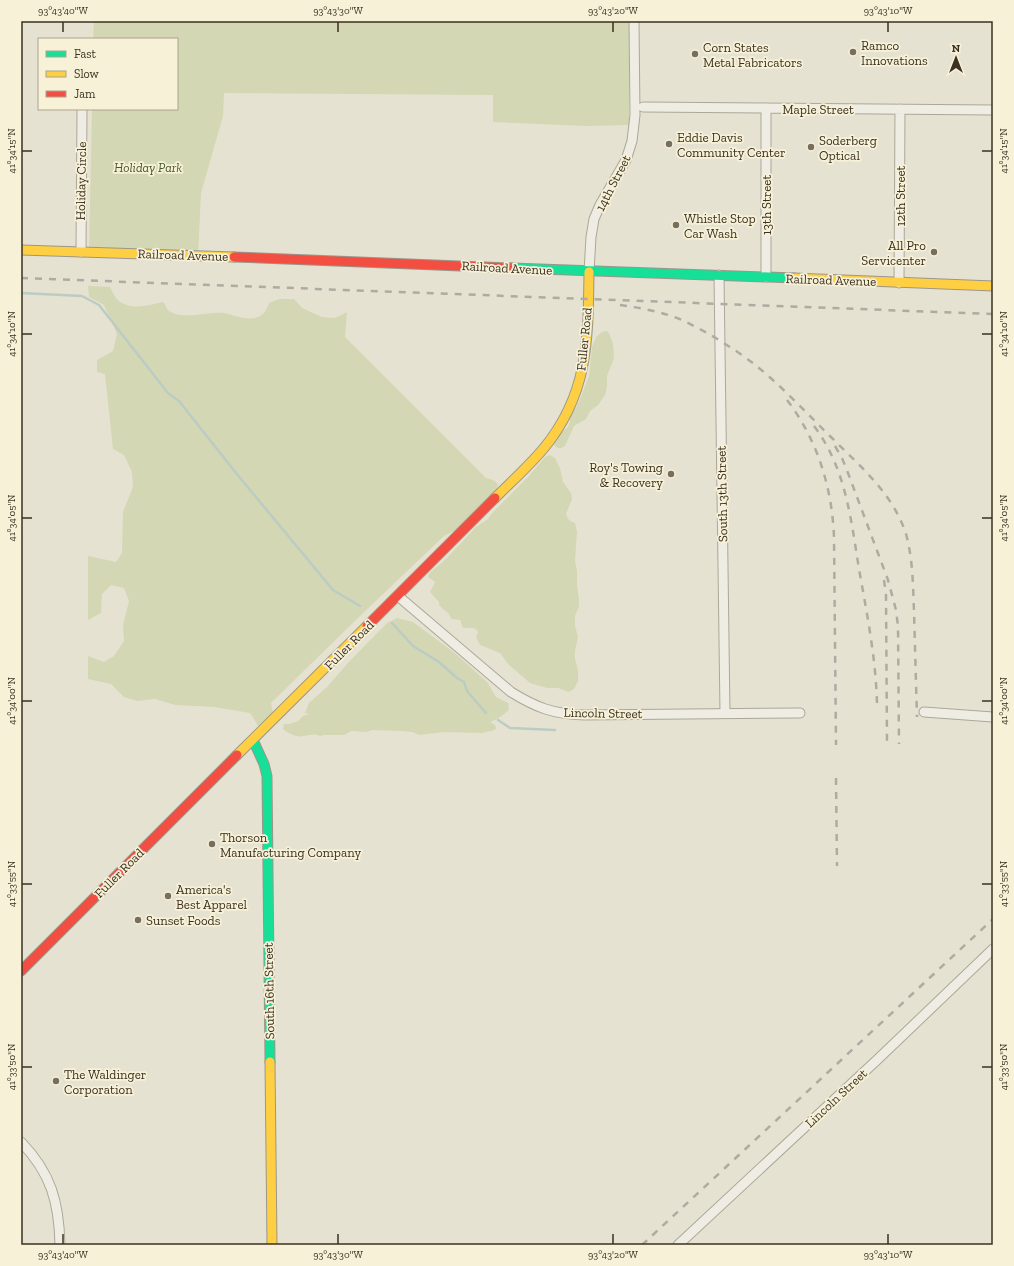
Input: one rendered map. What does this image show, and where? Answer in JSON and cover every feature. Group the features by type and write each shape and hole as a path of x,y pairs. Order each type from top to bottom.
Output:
{"street":[{"name":"14th Street","path":"589,272 591,237 594,220 600,205 626,160 632,141 635,115 634,21"},
{"name":"Maple Street","path":"643,107 993,110"},
{"name":"13th Street","path":"766,108 766,277"},
{"name":"12th Street","path":"899,282 900,109"},
{"name":"Holiday Circle","path":"81,252 82,110"},
{"name":"Railroad Avenue","path":"21,250 993,286"},
{"name":"Fuller Road","path":"21,971 398,596 545,447 563,419 573,399 584,364 589,272"},
{"name":"South 13th Street","path":"719,275 725,713"},
{"name":"Lincoln Street","path":"398,596 512,692 526,701 553,712 584,715 800,713"},
{"path":"924,712 993,717"},
{"name":"South 16th Street","path":"253,740 264,764 267,776 272,1245"},
{"name":"Lincoln Street","path":"678,1245 993,949"},
{"path":"21,1142 42,1168 49,1182 59,1215 60,1245"}],"green space":[{"name":"Holiday Park","path":"94,21 629,21 629,125 587,126 493,122 493,95 224,93 223,116 201,193 198,256 89,252 92,110 178,110 178,38 93,38"},
{"path":"88,286 110,287 118,300 129,306 146,306 163,302 168,310 180,315 224,313 243,318 255,318 264,312 269,303 279,299 294,299 302,308 322,317 335,318 347,312 345,337 486,478 493,480 498,484 496,492 458,529 444,536 271,703 273,713 259,727 250,713 214,707 175,705 155,699 137,701 124,697 111,684 88,679 88,656 104,662 114,656 124,641 123,625 129,601 124,588 111,585 102,594 101,613 88,620 88,556 116,562 122,553 123,512 133,487 132,472 124,455 113,449 105,374 97,372 97,360 113,351 117,334 104,305 89,297"},
{"path":"607,331 613,344 614,358 607,376 605,395 598,405 590,411 586,419 574,426 565,446 558,448 554,445 562,432 568,427 570,418 579,402 589,376 592,347 596,337 602,332"},
{"path":"550,455 555,458 560,468 563,482 571,493 572,499 566,514 569,520 575,523 577,532 575,561 579,606 575,616 575,626 578,637 575,659 578,670 578,681 574,689 569,692 558,688 547,688 530,683 508,664 500,653 480,645 476,637 478,632 477,630 472,628 463,628 460,620 451,619 449,614 439,605 439,602 430,592 435,582 428,577 429,574 446,559 476,527 488,519 545,457"},
{"path":"397,618 413,622 456,654 487,682 496,697 508,703 508,711 501,717 490,722 495,725 495,730 482,733 444,732 419,735 412,732 372,730 367,732 351,731 344,735 320,736 314,734 299,736 293,735 283,729 284,724 290,724 298,721 303,716 310,714 305,713 309,703 327,687 387,623"}],"waterway":[{"path":"21,293 82,296 99,305 168,393 179,401 236,473 333,590 360,606"},
{"path":"392,623 413,646 439,662 457,678 464,682 467,691 486,713"},
{"path":"498,720 510,728 555,730"}],"railway":[{"path":"21,278 993,314"},
{"path":"620,305 636,307 682,320 719,340 746,358 794,400 876,482 885,494 893,506 906,534 910,553 913,592 917,717"},
{"path":"787,400 798,415 815,447 826,482 833,518 836,745"},
{"path":"814,426 825,442 833,459 846,495 871,636 877,704"},
{"path":"835,446 848,473 888,580 896,610 898,626 899,744"},
{"path":"884,580 886,595 887,744"},
{"path":"836,778 837,866"},
{"path":"642,1245 993,919"}],"traffic: fast":[{"path":"512,268 794,278"},
{"path":"253,740 264,764 267,776 270,1062"}],"traffic: slow":[{"path":"21,250 234,257"},
{"path":"495,498 544,448 559,427 570,407 578,386 586,343 589,272"},
{"path":"794,278 993,286"},
{"path":"237,755 367,626"},
{"path":"270,1062 272,1245"}],"traffic: jam":[{"path":"234,257 512,268"},
{"path":"367,626 495,498"},
{"path":"21,971 237,755"}],"place":[{"name":"Ramco Innovations","path":"853,52"},
{"name":"Corn States Metal Fabricators","path":"695,54"},
{"name":"Eddie Davis Community Center","path":"669,144"},
{"name":"Soderberg Optical","path":"811,147"},
{"name":"Whistle Stop Car Wash","path":"676,225"},
{"name":"All Pro Servicenter","path":"934,252"},
{"name":"Roy's Towing & Recovery","path":"671,474"},
{"name":"Thorson Manufacturing Company","path":"212,844"},
{"name":"America's Best Apparel","path":"168,896"},
{"name":"Sunset Foods","path":"138,920"},
{"name":"The Waldinger Corporation","path":"56,1081"}]}
